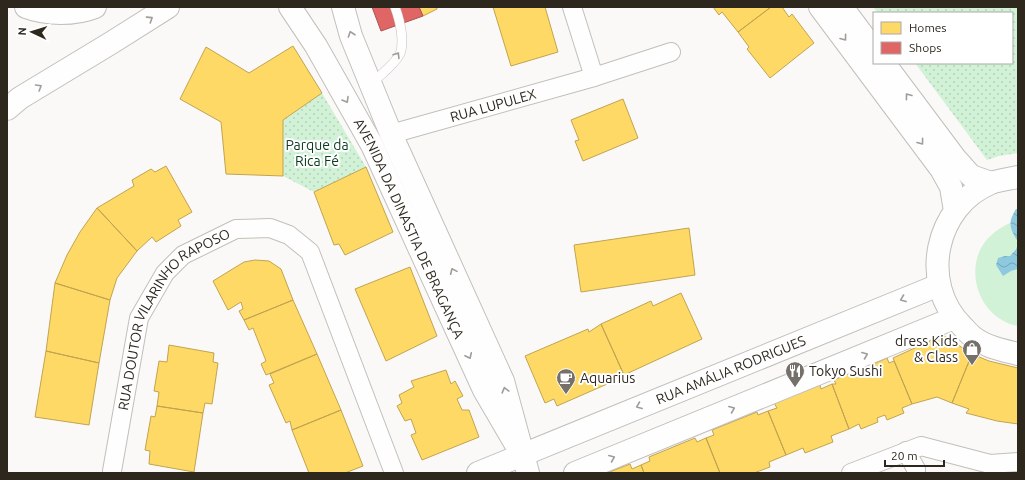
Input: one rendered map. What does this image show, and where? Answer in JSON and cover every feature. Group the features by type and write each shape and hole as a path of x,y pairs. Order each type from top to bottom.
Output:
{"main road":[{"path":"26,7 47,12 67,13 95,7"},
{"path":"7,109 20,98 168,7"},
{"name":"AVENIDA DA DINASTIA DE BRAGANÇA","path":"343,7 351,36 391,134 503,381 525,464"},
{"path":"820,7 941,169 951,187 955,211"},
{"path":"842,7 873,49"},
{"path":"293,12 322,33 332,46 350,79 357,84 371,83"},
{"name":"AVENIDA DA DINASTIA DE BRAGANÇA","path":"293,12 316,46 372,145 484,390 525,464"},
{"path":"885,64 955,158 971,176 991,183"},
{"path":"1018,177 991,183 971,195 955,211 942,234 937,260 939,286 945,303 954,318 972,336 995,349 1018,354"},
{"name":"RUA AMÁLIA RODRIGUES","path":"478,473 525,464 887,306 939,286"},
{"path":"575,473 954,318"}],"street":[{"path":"572,7 594,77"},
{"name":"RUA LUPULEX","path":"391,134 594,77 671,52"},
{"name":"RUA DOUTOR VILARINHO RAPOSO","path":"112,471 140,318 165,273 183,255 236,228 270,228 289,235 310,252 394,473"},
{"path":"851,473 920,446 988,469 1018,462"},
{"path":"906,451 916,469 916,473"}],"lane":[{"path":"371,83 382,75 401,52 401,24 395,7"}],"green space":[{"path":"873,7 1018,7 1018,153 999,156 987,160 916,64 1013,64 1013,12 877,12"},
{"name":"Parque da Rica Fé","path":"322,93 366,167 314,192 283,176 283,120"},
{"path":"1010,223 1017,240 1017,244 1010,256 1005,256 1011,271 1018,269 1018,326 997,317 989,309 982,300 976,278 978,255 983,245 995,232"}],"water":[{"path":"1016,209 1018,209 1018,242 1011,229 1011,219"},
{"path":"1018,243 1018,269 1003,276 996,265 998,258 1010,256 1016,249"}],"building: Homes":[{"path":"419,7 437,7 437,9 423,16"},
{"path":"493,7 545,7 558,52 511,66"},
{"path":"713,7 771,7 738,32 722,12 719,15"},
{"path":"771,7 782,7 789,17 792,14 814,43 770,78 747,49 749,47 738,32"},
{"path":"293,46 322,93 283,120 283,176 226,174 221,122 180,99 206,47 249,73"},
{"path":"623,99 638,138 583,161 575,141 579,140 571,120"},
{"path":"166,166 192,212 178,220 181,226 156,242 152,237 137,251 97,208 134,186 132,180 151,169 155,172"},
{"path":"366,167 393,232 345,255 339,244 334,245 314,192"},
{"path":"97,208 137,251 117,278 110,300 55,283 67,255 80,232"},
{"path":"689,228 695,275 581,292 574,245"},
{"path":"255,260 269,261 281,269 293,300 244,320 239,311 243,309 241,302 228,310 213,281 244,262"},
{"path":"410,267 437,336 386,361 355,289"},
{"path":"55,283 110,300 99,363 46,351"},
{"path":"681,293 702,339 624,375 601,324 651,301 653,306"},
{"path":"293,300 317,354 266,375 261,364 266,361 253,328 249,330 244,320"},
{"path":"601,324 624,375 613,377 614,381 557,406 554,399 545,403 525,356 588,329 589,332"},
{"path":"943,335 972,354 952,403 937,397 912,404 893,358"},
{"path":"169,345 214,353 213,362 218,363 212,404 205,403 203,413 157,406 159,392 154,391 159,361 167,362"},
{"path":"46,351 99,363 89,425 35,417"},
{"path":"317,354 341,410 292,430 290,421 286,423 269,385 274,383 270,374"},
{"path":"972,354 989,361 1018,368 1018,424 997,421 966,413 969,409 952,403"},
{"path":"887,358 889,363 894,361 912,404 902,408 904,413 887,420 885,415 877,418 878,422 861,429 859,424 849,429 832,384 836,384 834,380 850,373 852,377 873,369 871,365"},
{"path":"446,370 451,384 455,381 463,396 457,399 462,410 469,410 479,437 422,460 411,435 416,433 411,419 405,421 397,406 402,403 399,395 414,387 411,381"},
{"path":"832,384 849,429 831,436 833,442 805,453 803,448 786,455 768,411 777,408 774,403 820,385 821,389"},
{"path":"157,406 203,413 194,472 149,464 150,451 145,450 151,416 155,417"},
{"path":"341,410 363,466 345,473 309,473 292,430"},
{"path":"768,411 786,455 769,462 770,467 754,473 720,473 706,438 714,435 712,430 757,412 758,415"},
{"path":"695,438 697,442 706,438 720,473 644,473 641,465 650,461 649,457"},
{"path":"630,464 632,469 641,465 644,473 607,473"}],"building: Shops":[{"path":"372,7 419,7 423,16 381,31"}],"place":[{"name":"dress Kids & Class","path":"972,366"},
{"name":"Tokyo Sushi","path":"795,388"},
{"name":"Aquarius","path":"566,395"}]}
